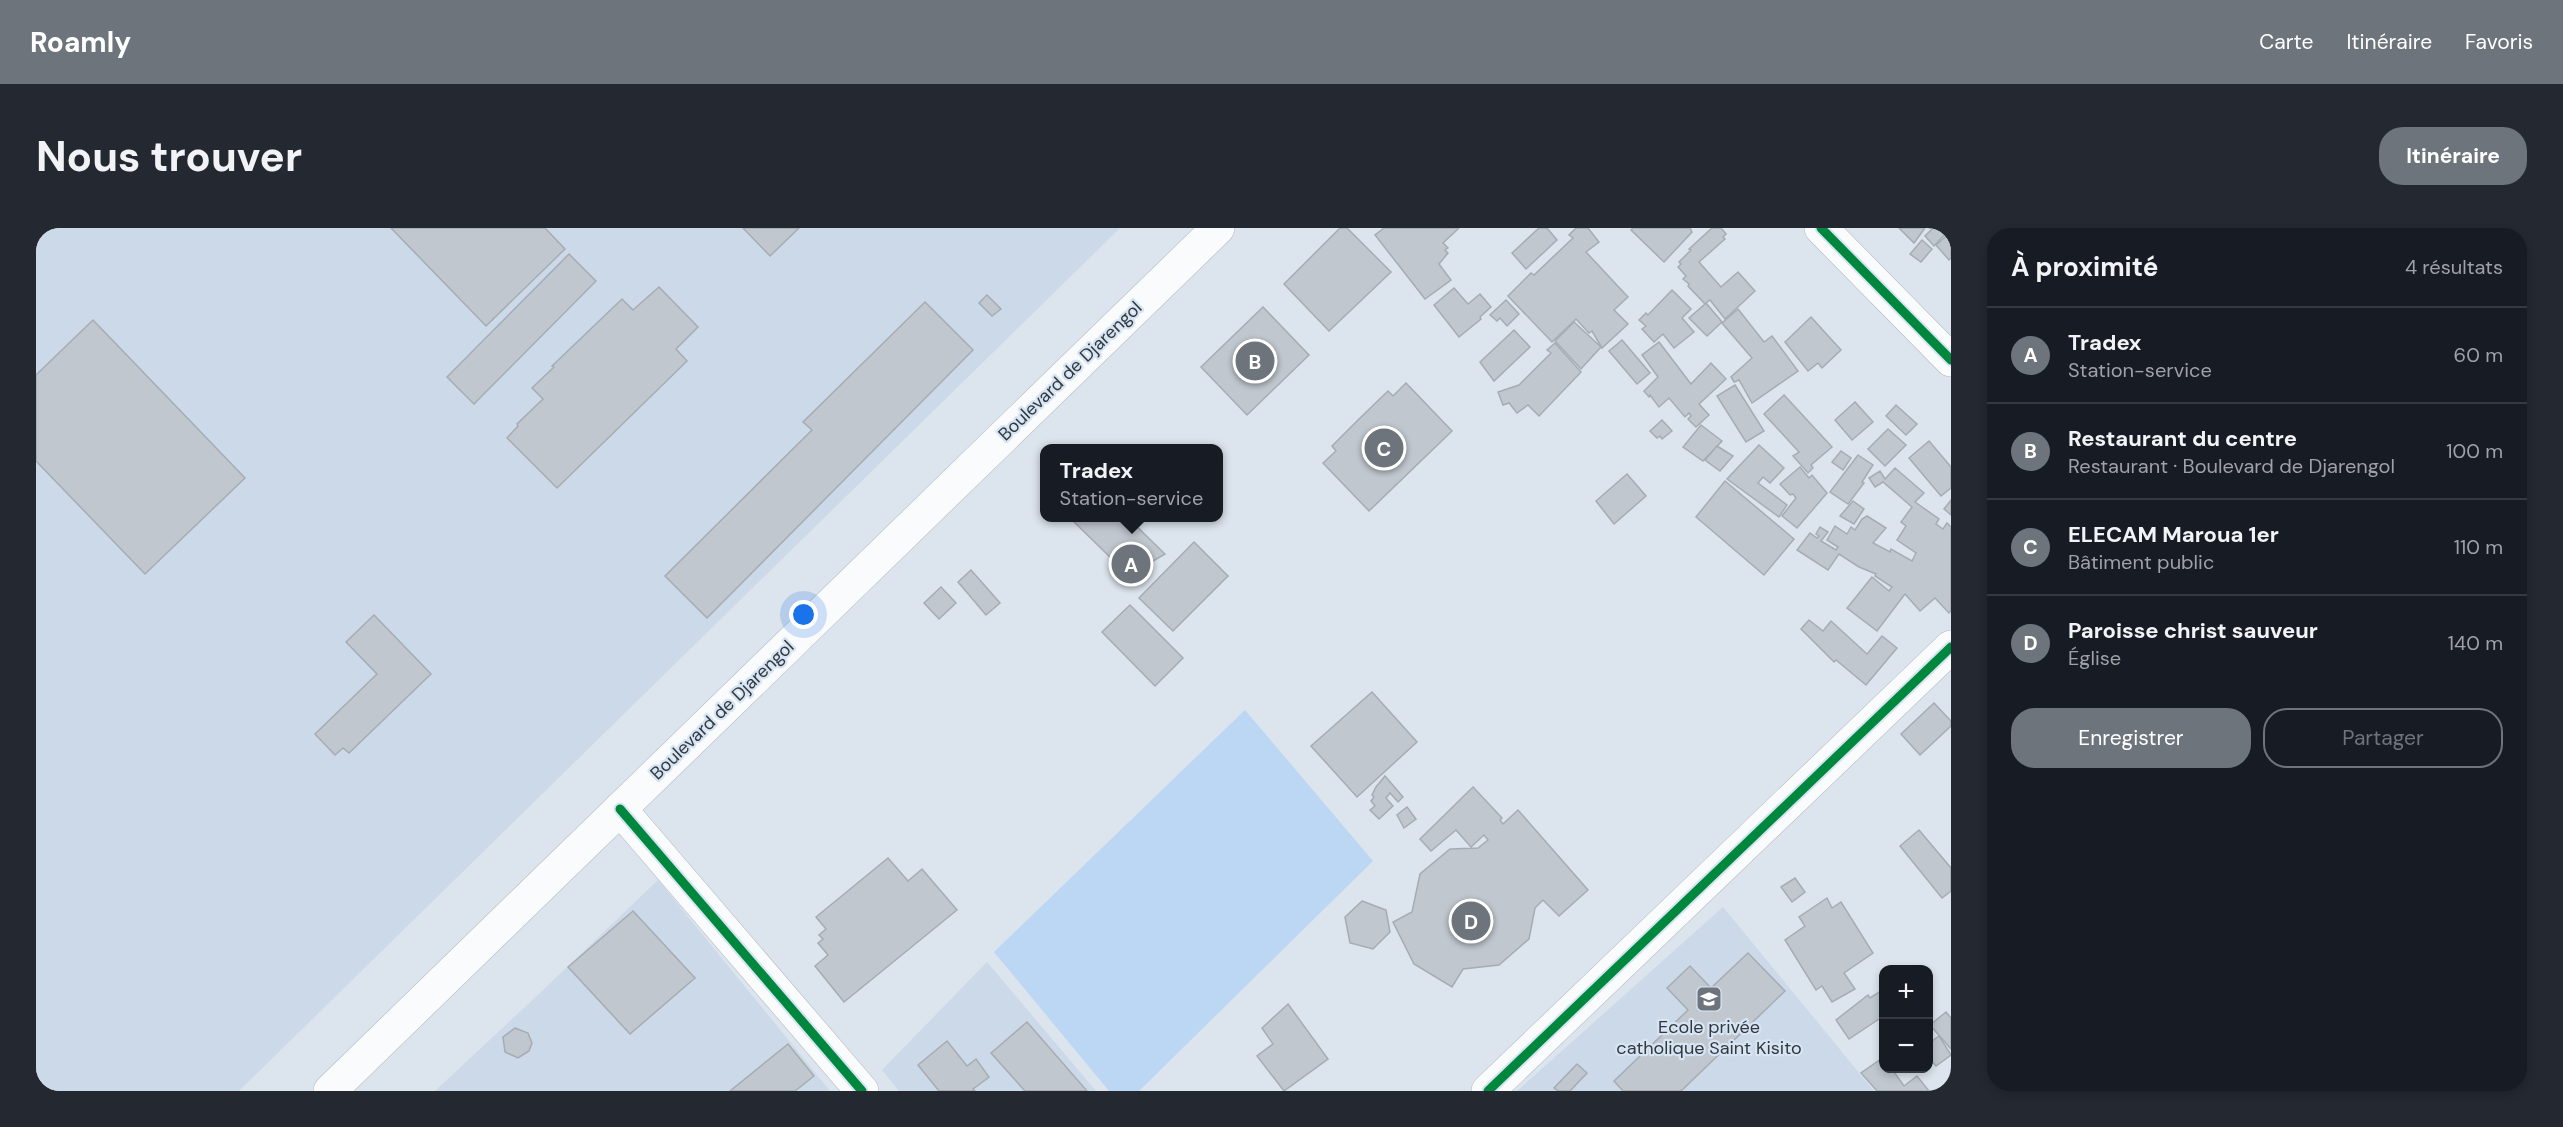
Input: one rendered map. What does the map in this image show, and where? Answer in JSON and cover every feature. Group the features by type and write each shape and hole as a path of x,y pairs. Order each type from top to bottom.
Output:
{"main road":[{"name":"Boulevard de Djarengol","path":"330,1091 1218,228"},
{"path":"1821,228 1951,360"},
{"path":"1488,1091 1951,647"},
{"path":"620,809 862,1091"}],"shaded area":[{"path":"36,228 1120,228 239,1091 36,1091"},
{"path":"1245,710 1373,861 1139,1091 1109,1091 994,952"},
{"path":"658,880 830,1091 435,1091 540,993"},
{"name":"Ecole privée catholique Saint Kisito","path":"1723,907 1874,1091 1517,1091"},
{"path":"987,962 1096,1091 899,1091 882,1070"}],"building":[{"path":"391,228 545,228 565,249 486,326"},
{"path":"743,228 799,228 770,256"},
{"path":"1340,228 1347,228 1391,272 1329,331 1284,284"},
{"path":"1384,228 1459,228 1443,243 1448,248 1445,250 1448,253 1439,264 1451,280 1425,299 1375,235"},
{"path":"1539,228 1547,228 1557,240 1526,269 1512,253"},
{"path":"1576,228 1588,228 1599,242 1586,252 1628,297 1614,310 1628,324 1602,348 1592,331 1589,333 1576,319 1552,342 1508,296 1531,273 1534,275 1573,238 1569,235"},
{"path":"1633,228 1690,228 1692,232 1664,262 1631,230"},
{"path":"1712,228 1721,228 1726,234 1723,237 1725,239 1699,262 1721,287 1738,272 1755,291 1725,319 1710,300 1706,303 1722,322 1707,336 1689,318 1705,304 1688,286 1689,284 1683,279 1686,276 1678,267 1681,264 1679,262 1691,250 1689,249"},
{"path":"1899,228 1925,228 1914,243"},
{"path":"1933,228 1951,228 1934,246 1925,236"},
{"path":"1951,232 1951,258 1949,260 1936,245"},
{"path":"1922,240 1932,249 1921,262 1910,254"},
{"path":"569,254 596,281 474,404 447,377"},
{"path":"659,287 698,327 676,349 687,361 557,488 507,438 518,426 517,424 543,399 532,388 622,299 633,310"},
{"path":"1454,288 1468,304 1480,294 1491,307 1480,317 1481,319 1459,337 1434,305"},
{"path":"1672,290 1691,309 1682,318 1694,332 1674,348 1663,334 1654,342 1642,329 1646,326 1639,320 1646,313 1648,315"},
{"path":"987,295 1001,309 992,316 979,303"},
{"path":"1506,300 1519,314 1507,326 1500,318 1497,321 1490,315"},
{"path":"925,302 973,350 707,618 665,576 812,430 803,422"},
{"path":"1263,307 1309,355 1247,415 1201,367"},
{"path":"1738,309 1764,342 1772,336 1798,371 1752,403 1739,380 1734,382 1731,377 1752,358 1722,323"},
{"path":"1811,317 1841,350 1822,368 1818,363 1808,371 1785,342"},
{"path":"93,320 245,478 145,574 36,461 36,375"},
{"path":"1574,322 1601,347 1581,369 1555,341"},
{"path":"1514,330 1530,347 1494,381 1480,362"},
{"path":"1622,340 1650,373 1637,384 1609,351"},
{"path":"1659,342 1691,384 1711,363 1726,379 1699,404 1709,415 1696,427 1688,419 1691,416 1689,413 1685,417 1669,398 1659,407 1644,391 1658,377 1642,355"},
{"path":"1555,343 1581,372 1539,416 1528,405 1517,413 1509,403 1503,405 1498,392 1519,385 1551,353 1547,350"},
{"path":"1406,383 1452,431 1369,511 1323,463 1336,451 1332,446 1388,391 1393,396"},
{"path":"1735,385 1764,431 1746,442 1717,396"},
{"path":"1784,395 1832,447 1811,465 1813,468 1808,473 1793,456 1799,452 1764,414"},
{"path":"1855,402 1873,422 1852,440 1835,420"},
{"path":"1896,405 1917,424 1906,435 1886,416"},
{"path":"1662,420 1672,431 1662,439 1660,436 1657,438 1650,431"},
{"path":"1701,425 1722,441 1703,461 1683,447"},
{"path":"1888,429 1906,445 1885,466 1868,449"},
{"path":"1929,441 1951,467 1951,488 1941,496 1909,458"},
{"path":"1759,445 1784,468 1770,483 1763,477 1758,483 1787,505 1779,517 1727,479"},
{"path":"1717,446 1733,456 1720,471 1705,460"},
{"path":"1841,451 1851,458 1843,470 1832,462"},
{"path":"1858,455 1873,465 1862,482 1864,483 1848,504 1830,492"},
{"path":"1800,467 1809,478 1812,475 1827,493 1797,528 1782,516 1796,498 1780,484"},
{"path":"1895,468 1924,493 1915,502 1939,519 1936,524 1943,529 1947,523 1951,527 1951,611 1949,613 1935,598 1920,611 1905,594 1877,631 1847,608 1872,577 1889,591 1892,587 1875,576 1876,574 1859,567 1839,554 1828,570 1797,550 1810,533 1817,538 1819,536 1816,534 1820,527 1828,532 1821,541 1836,550 1838,547 1827,540 1835,526 1847,534 1851,527 1855,530 1862,519 1867,516 1886,528 1873,543 1890,552 1891,549 1912,561 1916,553 1897,540 1906,526 1901,522 1912,507 1883,482 1875,487 1869,478 1880,471 1885,479"},
{"path":"1627,474 1646,496 1614,524 1596,501"},
{"path":"1725,481 1794,539 1764,575 1696,517"},
{"path":"1951,500 1951,515 1944,509"},
{"path":"1853,501 1864,509 1854,524 1840,516"},
{"path":"1074,522 1132,522 1165,554 1148,564 1111,558"},
{"path":"1194,542 1228,576 1173,631 1139,598"},
{"path":"971,570 1000,603 986,615 958,582"},
{"path":"941,587 956,603 939,619 924,603"},
{"path":"1130,605 1183,658 1155,686 1102,632"},
{"path":"374,615 431,674 349,753 343,748 335,755 315,734 377,674 346,642"},
{"path":"1809,620 1823,631 1831,621 1867,654 1882,636 1897,648 1866,685 1836,660 1834,662 1801,629"},
{"path":"1372,692 1417,742 1357,797 1311,746"},
{"path":"1934,703 1951,721 1951,726 1920,755 1901,734"},
{"path":"1385,776 1403,797 1398,802 1390,793 1386,798 1393,806 1379,819 1370,810 1375,806 1371,801 1376,787"},
{"path":"1473,787 1502,818 1500,820 1503,824 1518,810 1588,890 1559,916 1543,900 1535,908 1529,939 1499,965 1463,969 1452,987 1414,964 1393,922 1412,912 1420,874 1450,849 1478,848 1488,840 1484,835 1471,847 1456,830 1431,851 1420,839"},
{"path":"1407,807 1416,819 1404,828 1397,815"},
{"path":"1919,830 1951,868 1951,891 1942,898 1900,846"},
{"path":"888,858 908,881 922,869 957,910 844,1002 815,966 828,955 818,943 823,939 819,935 826,929 816,917"},
{"path":"1795,878 1805,892 1792,902 1781,887"},
{"path":"1827,898 1832,908 1841,902 1873,953 1844,973 1855,989 1832,1002 1822,986 1816,990 1785,940 1805,926 1799,917"},
{"path":"1362,901 1386,910 1390,932 1373,949 1350,943 1345,917"},
{"path":"633,911 695,978 630,1034 568,967"},
{"path":"1748,953 1785,991 1681,1091 1623,1091 1614,1081 1688,1010 1667,988 1690,966 1711,988"},
{"path":"1879,992 1879,1019 1849,1039 1836,1020 1868,995 1870,998"},
{"path":"1288,1004 1328,1059 1284,1091 1257,1056 1273,1044 1262,1028"},
{"path":"1946,1012 1951,1018 1951,1049 1933,1028 1933,1023"},
{"path":"1027,1022 1087,1091 1025,1091 991,1053"},
{"path":"515,1028 528,1033 532,1043 529,1051 518,1058 505,1052 503,1037"},
{"path":"1939,1036 1951,1055 1936,1066 1933,1063 1933,1040"},
{"path":"947,1041 967,1066 976,1059 989,1077 973,1089 975,1091 939,1091 918,1065"},
{"path":"788,1044 814,1076 795,1091 730,1091"},
{"path":"1879,1060 1879,1073 1895,1073 1904,1086 1917,1076 1929,1091 1877,1091 1861,1073"},
{"path":"1577,1064 1587,1073 1570,1091 1558,1091 1554,1088"},
{"path":"1948,1085 1951,1091 1941,1091"}],"cycle path":[{"path":"1821,228 1951,360"},
{"path":"1488,1091 1951,647"},
{"path":"620,809 862,1091"}],"place":[{"name":"Restaurant du centre","path":"1255,361"},
{"name":"ELECAM Maroua 1er","path":"1384,448"},
{"name":"Tradex","path":"1131,564"},
{"name":"Paroisse christ sauveur","path":"1471,921"},
{"name":"Ecole privée catholique Saint Kisito","path":"1709,999"}]}
